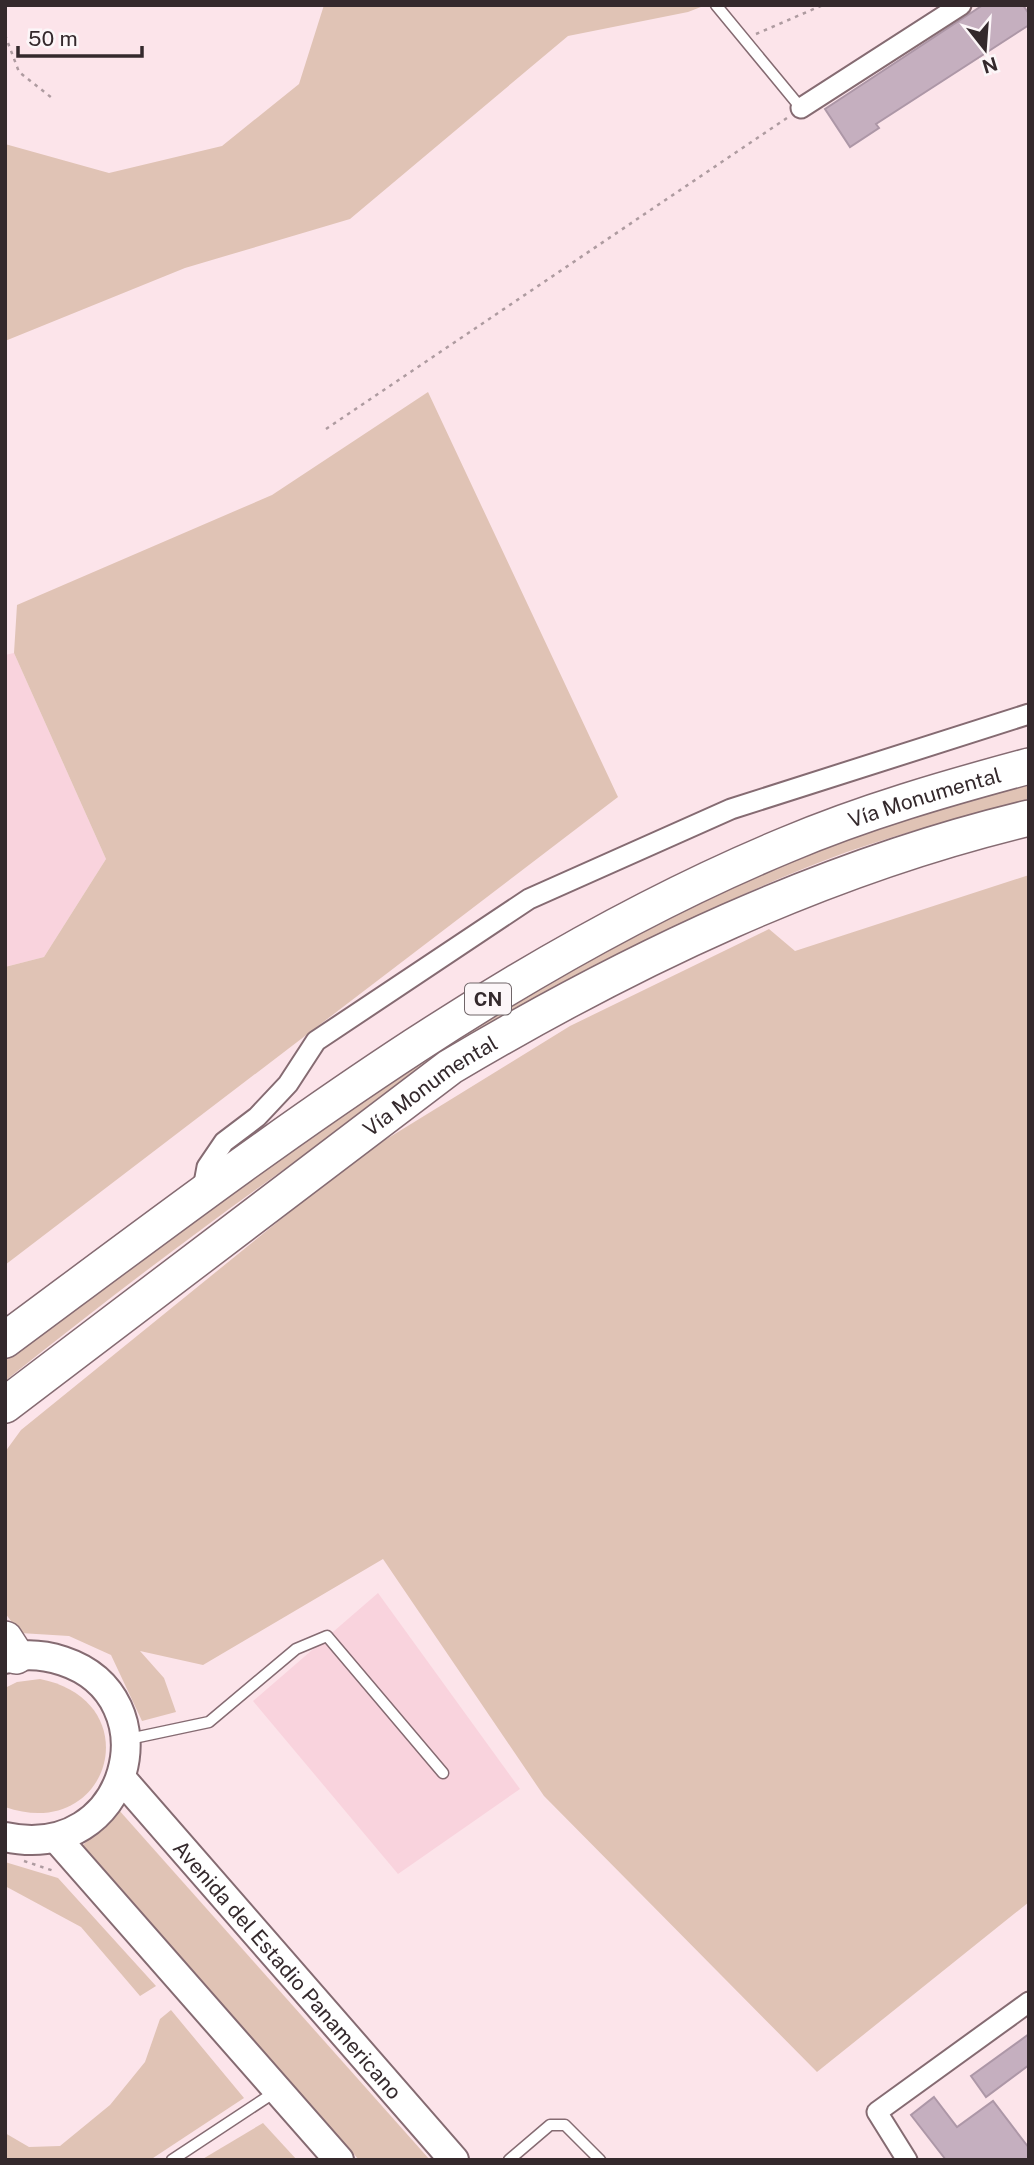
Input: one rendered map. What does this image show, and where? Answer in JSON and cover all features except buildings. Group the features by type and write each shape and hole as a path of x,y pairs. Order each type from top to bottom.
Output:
{"highway":[{"name":"Vía Monumental","path":"5,1340 344,1093 494,996 619,924 726,871 850,820 1029,766"},
{"name":"Vía Monumental","path":"5,1405 450,1067 521,1025 633,966 746,913 869,865 1029,818"},
{"path":"5,1424 39,1379"}],"street":[{"path":"801,108 961,5"},
{"path":"202,1194 207,1167 223,1142 257,1117 288,1083 316,1041 529,900 731,809 1029,715"},
{"path":"5,1837 27,1842 57,1839 78,1830 96,1816 111,1799 121,1778 126,1740 118,1710 101,1684 76,1665 47,1656 9,1651"},
{"name":"Avenida del Estadio Panamericano","path":"121,1778 454,2160"},
{"path":"57,1839 339,2160"},
{"path":"907,2160 877,2112 1029,2002"}],"lane":[{"path":"716,5 801,108"},
{"path":"126,1740 209,1722 296,1649 327,1636 443,1773"},
{"path":"172,2160 278,2090"},
{"path":"509,2160 550,2125 565,2125 600,2160"}],"path":[{"path":"744,40 790,17 823,5"},
{"path":"5,35 19,72 52,98"},
{"path":"326,429 801,108"}],"shaded area":[{"path":"324,5 706,5 688,12 568,36 350,219 185,268 5,341 5,144 109,173 222,146 299,84"},
{"path":"428,392 618,797 5,1265 5,967 44,957 106,859 14,653 17,605 272,495"},
{"path":"14,653 106,859 44,957 5,967 5,655"},
{"path":"1029,782 1029,799 874,843 783,877 704,913 552,996 382,1102 254,1191 5,1381 5,1359 242,1176 587,955 814,846"},
{"path":"1029,875 1029,1902 817,2072 544,1796 383,1559 203,1665 140,1651 164,1678 176,1712 142,1721 111,1655 69,1636 20,1633 5,1613 5,1452 21,1430 359,1156 570,1026 769,929 795,951"},
{"path":"378,1593 520,1789 398,1874 253,1701"},
{"path":"40,1679 75,1692 96,1713 105,1739 104,1765 91,1789 70,1806 41,1813 5,1807 5,1688 17,1682"},
{"path":"118,1809 430,2160 359,2160 83,1845"},
{"path":"5,1862 58,1878 156,1986 140,1996 81,1927 5,1886"},
{"path":"171,2010 244,2098 150,2160 5,2160 5,2133 29,2147 60,2146 110,2105 145,2062 160,2019"},
{"path":"263,2123 297,2160 201,2160"}]}
